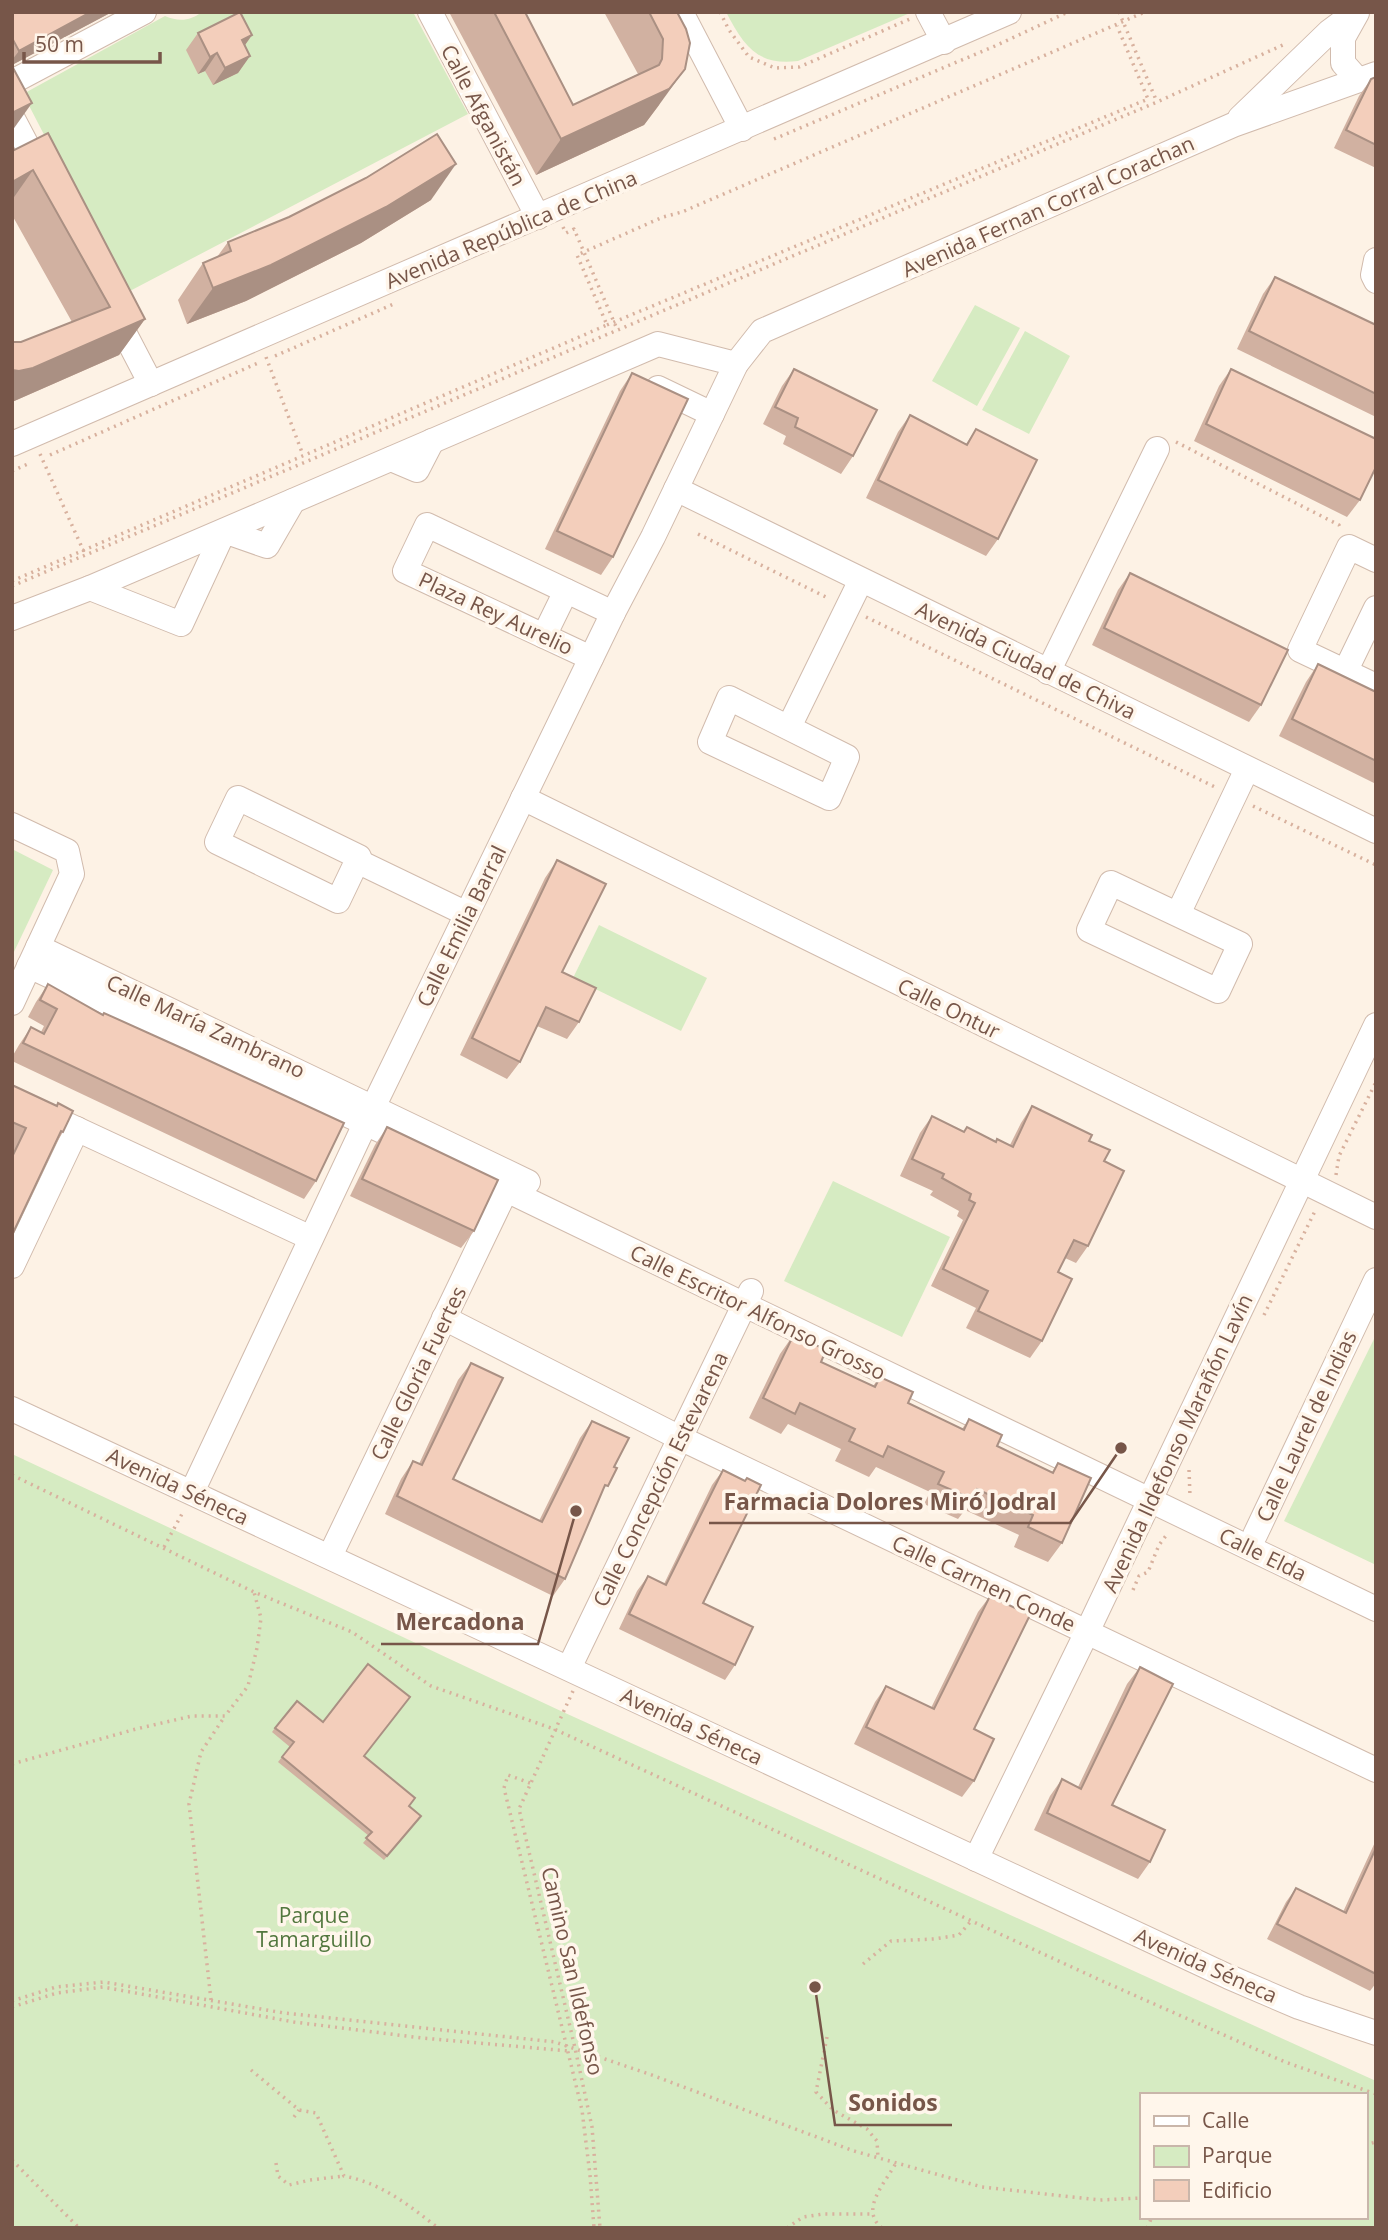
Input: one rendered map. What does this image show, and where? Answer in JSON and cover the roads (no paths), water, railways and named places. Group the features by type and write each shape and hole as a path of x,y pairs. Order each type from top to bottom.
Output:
{"street":[{"path":"12,82 144,12"},
{"name":"Calle Afganistán","path":"430,12 546,213"},
{"path":"681,12 742,129"},
{"name":"Avenida República de China","path":"22,440 1009,12"},
{"path":"1357,12 1343,38 1343,63 1367,77"},
{"path":"1233,125 1329,32 1357,12"},
{"path":"920,15 944,42"},
{"name":"Avenida Fernan Corral Corachan","path":"736,364 762,331 1233,125 1367,77"},
{"path":"12,117 20,149 52,193"},
{"path":"1376,260 1376,281"},
{"path":"102,289 151,384"},
{"path":"12,618 90,589 657,344 736,364"},
{"name":"Calle Emilia Barral","path":"192,1492 369,1115 736,364"},
{"path":"610,365 712,414"},
{"path":"1048,671 1157,449"},
{"name":"Avenida Ciudad de Chiva","path":"676,489 1376,831"},
{"name":"Plaza Rey Aurelio","path":"591,658 405,571 427,525 613,613"},
{"path":"90,589 181,624 224,531"},
{"path":"1376,560 1349,547 1300,650 1376,686"},
{"path":"789,727 861,580"},
{"path":"544,636 566,591"},
{"path":"1345,672 1376,608"},
{"path":"729,698 789,727 847,757 829,798 710,742 729,698"},
{"path":"1178,914 1247,769"},
{"path":"239,798 359,857 357,861 338,901 217,842 239,798"},
{"name":"Calle Ontur","path":"523,798 1376,1217"},
{"path":"12,825 67,851 72,874 12,1003"},
{"path":"357,861 467,914"},
{"path":"1111,883 1178,914 1240,944 1218,990 1089,930 1111,883"},
{"name":"Calle María Zambrano","path":"34,956 369,1115"},
{"name":"Avenida Ildefonso Marañón Lavín","path":"975,1859 1087,1632 1376,1025"},
{"path":"12,1099 311,1238"},
{"name":"Calle Escritor Alfonso Grosso","path":"369,1115 506,1190 747,1298"},
{"name":"Calle Escritor Alfonso Grosso","path":"369,1115 1153,1493"},
{"path":"12,1266 77,1129"},
{"name":"Calle Gloria Fuertes","path":"330,1556 506,1190"},
{"name":"Calle Laurel de Indias","path":"1255,1535 1376,1280"},
{"name":"Calle Concepción Estevarena","path":"575,1671 680,1438 747,1298"},
{"name":"Calle Carmen Conde","path":"444,1318 680,1438 1376,1770"},
{"name":"Avenida Séneca","path":"12,1409 1252,1987 1299,2007 1375,2032"},
{"name":"Calle Elda","path":"1153,1493 1255,1535 1376,1593"},
{"name":"Calle Elda","path":"1153,1493 1376,1609"}],"place":[{"name":"Farmacia Dolores Miró Jodral","path":"1121,1448"},
{"name":"Mercadona","path":"576,1511"},
{"name":"Sonidos","path":"815,1987"}],"park label":[{"name":"Parque Tamarguillo","path":"314,1927"}]}
